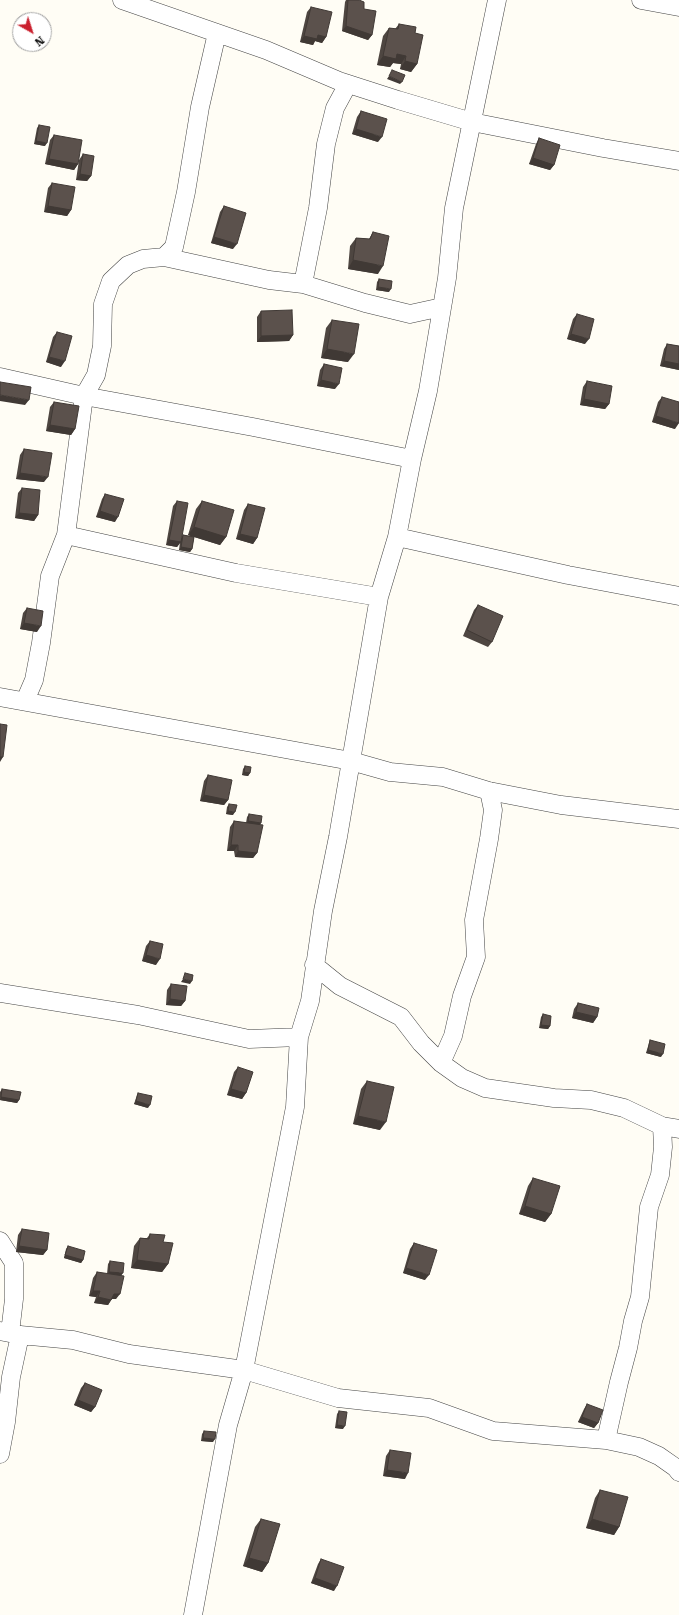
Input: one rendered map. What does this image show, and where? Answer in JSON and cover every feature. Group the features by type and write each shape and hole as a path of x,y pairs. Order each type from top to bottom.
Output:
{"street":[{"path":"122,0 266,50 348,84 472,122 603,148 679,161"},
{"path":"193,1615 228,1425 244,1370 295,1107 299,1037 310,1001 314,965 379,597 397,537 412,459 428,391 447,278 454,208 497,0"},
{"path":"641,0 679,7"},
{"path":"164,257 174,247 178,232 200,107 217,33"},
{"path":"303,284 318,208 326,144 335,108 348,84"},
{"path":"25,702 34,680 42,643 50,576 66,535 84,396 96,375 102,346 103,304 111,280 128,265 143,259 164,257 269,280 303,284 410,314 442,307"},
{"path":"0,377 84,396 253,427 412,459"},
{"path":"66,535 236,573 379,597"},
{"path":"397,537 568,575 679,596"},
{"path":"0,697 351,761 390,772 443,776 489,791 561,805 679,819"},
{"path":"442,1063 453,1036 462,996 476,957 474,920 493,810 489,791"},
{"path":"314,965 340,986 401,1017 421,1043 442,1063 462,1078 485,1088 554,1098 591,1100 624,1108 670,1127 664,1147 660,1175 649,1207 640,1297 633,1321 606,1440"},
{"path":"0,993 138,1015 249,1039 299,1037"},
{"path":"0,1241 14,1263 14,1299 10,1333 11,1377 6,1422 0,1454"},
{"path":"10,1333 73,1340 129,1354 244,1370 338,1398 429,1408 493,1431 606,1440 639,1448 659,1456 676,1468 679,1472"}],"building":[{"path":"348,0 359,0 364,2 364,9 376,11 372,35 346,26"},
{"path":"311,7 332,12 326,37 318,35 317,39 304,36"},
{"path":"399,24 416,27 415,33 423,35 417,64 405,61 406,56 397,54 396,59 383,56 389,28 398,29"},
{"path":"392,70 405,75 402,82 389,76"},
{"path":"361,111 387,119 382,137 356,129"},
{"path":"39,125 50,127 47,143 36,141"},
{"path":"54,135 82,140 78,164 49,159"},
{"path":"539,138 560,145 554,165 533,158"},
{"path":"83,154 94,156 91,176 80,174"},
{"path":"52,183 75,187 71,210 48,206"},
{"path":"224,206 246,213 237,244 214,237"},
{"path":"373,232 389,236 383,266 353,260 356,238 370,239"},
{"path":"379,279 392,281 391,289 378,287"},
{"path":"292,310 293,335 261,336 261,311"},
{"path":"577,314 594,319 589,339 571,334"},
{"path":"332,320 359,324 354,354 327,349"},
{"path":"57,332 72,336 65,361 49,357"},
{"path":"667,344 679,346 679,364 664,361"},
{"path":"324,364 342,368 339,384 321,380"},
{"path":"587,381 612,386 609,404 584,399"},
{"path":"0,382 31,387 29,400 0,395"},
{"path":"662,397 679,402 679,423 656,416"},
{"path":"54,402 79,406 75,429 50,425"},
{"path":"24,449 52,453 48,477 20,473"},
{"path":"22,488 40,490 38,515 19,513"},
{"path":"105,494 124,499 118,517 100,511"},
{"path":"177,501 188,503 181,542 169,540"},
{"path":"202,501 234,510 226,537 194,527"},
{"path":"248,504 265,508 257,538 240,534"},
{"path":"183,535 194,537 192,549 181,547"},
{"path":"478,605 503,616 492,642 467,630"},
{"path":"27,608 43,611 41,626 24,623"},
{"path":"0,724 7,725 3,757 0,757"},
{"path":"245,766 251,767 250,773 244,772"},
{"path":"208,775 232,780 228,800 204,795"},
{"path":"229,804 237,805 235,812 228,811"},
{"path":"249,814 262,816 261,823 248,821"},
{"path":"234,821 263,825 257,853 238,851 238,845 231,845"},
{"path":"150,941 163,944 160,959 146,955"},
{"path":"185,973 193,975 192,981 183,979"},
{"path":"171,984 187,986 185,1001 170,999"},
{"path":"578,1003 599,1008 597,1017 576,1012"},
{"path":"543,1014 551,1016 550,1026 541,1025"},
{"path":"650,1040 665,1044 663,1054 648,1050"},
{"path":"238,1067 253,1072 246,1093 231,1089"},
{"path":"367,1081 394,1087 386,1122 358,1116"},
{"path":"2,1089 21,1092 19,1100 1,1097"},
{"path":"138,1093 152,1096 150,1105 136,1101"},
{"path":"533,1178 560,1186 551,1214 525,1206"},
{"path":"22,1229 49,1233 47,1250 19,1246"},
{"path":"150,1234 165,1235 163,1242 173,1243 168,1264 137,1260 140,1238 149,1239"},
{"path":"414,1243 437,1250 429,1275 406,1268"},
{"path":"68,1246 85,1251 83,1260 65,1255"},
{"path":"110,1261 124,1263 123,1273 109,1272"},
{"path":"97,1272 124,1276 120,1294 114,1294 111,1300 98,1297 100,1291 93,1291"},
{"path":"85,1383 102,1390 95,1407 78,1400"},
{"path":"587,1404 603,1410 598,1423 582,1417"},
{"path":"339,1411 347,1412 345,1426 337,1425"},
{"path":"204,1431 216,1432 215,1439 203,1438"},
{"path":"390,1450 411,1453 408,1473 387,1470"},
{"path":"600,1490 628,1497 619,1527 592,1519"},
{"path":"261,1519 280,1524 268,1563 249,1558"},
{"path":"321,1559 344,1567 337,1586 315,1578"}]}
